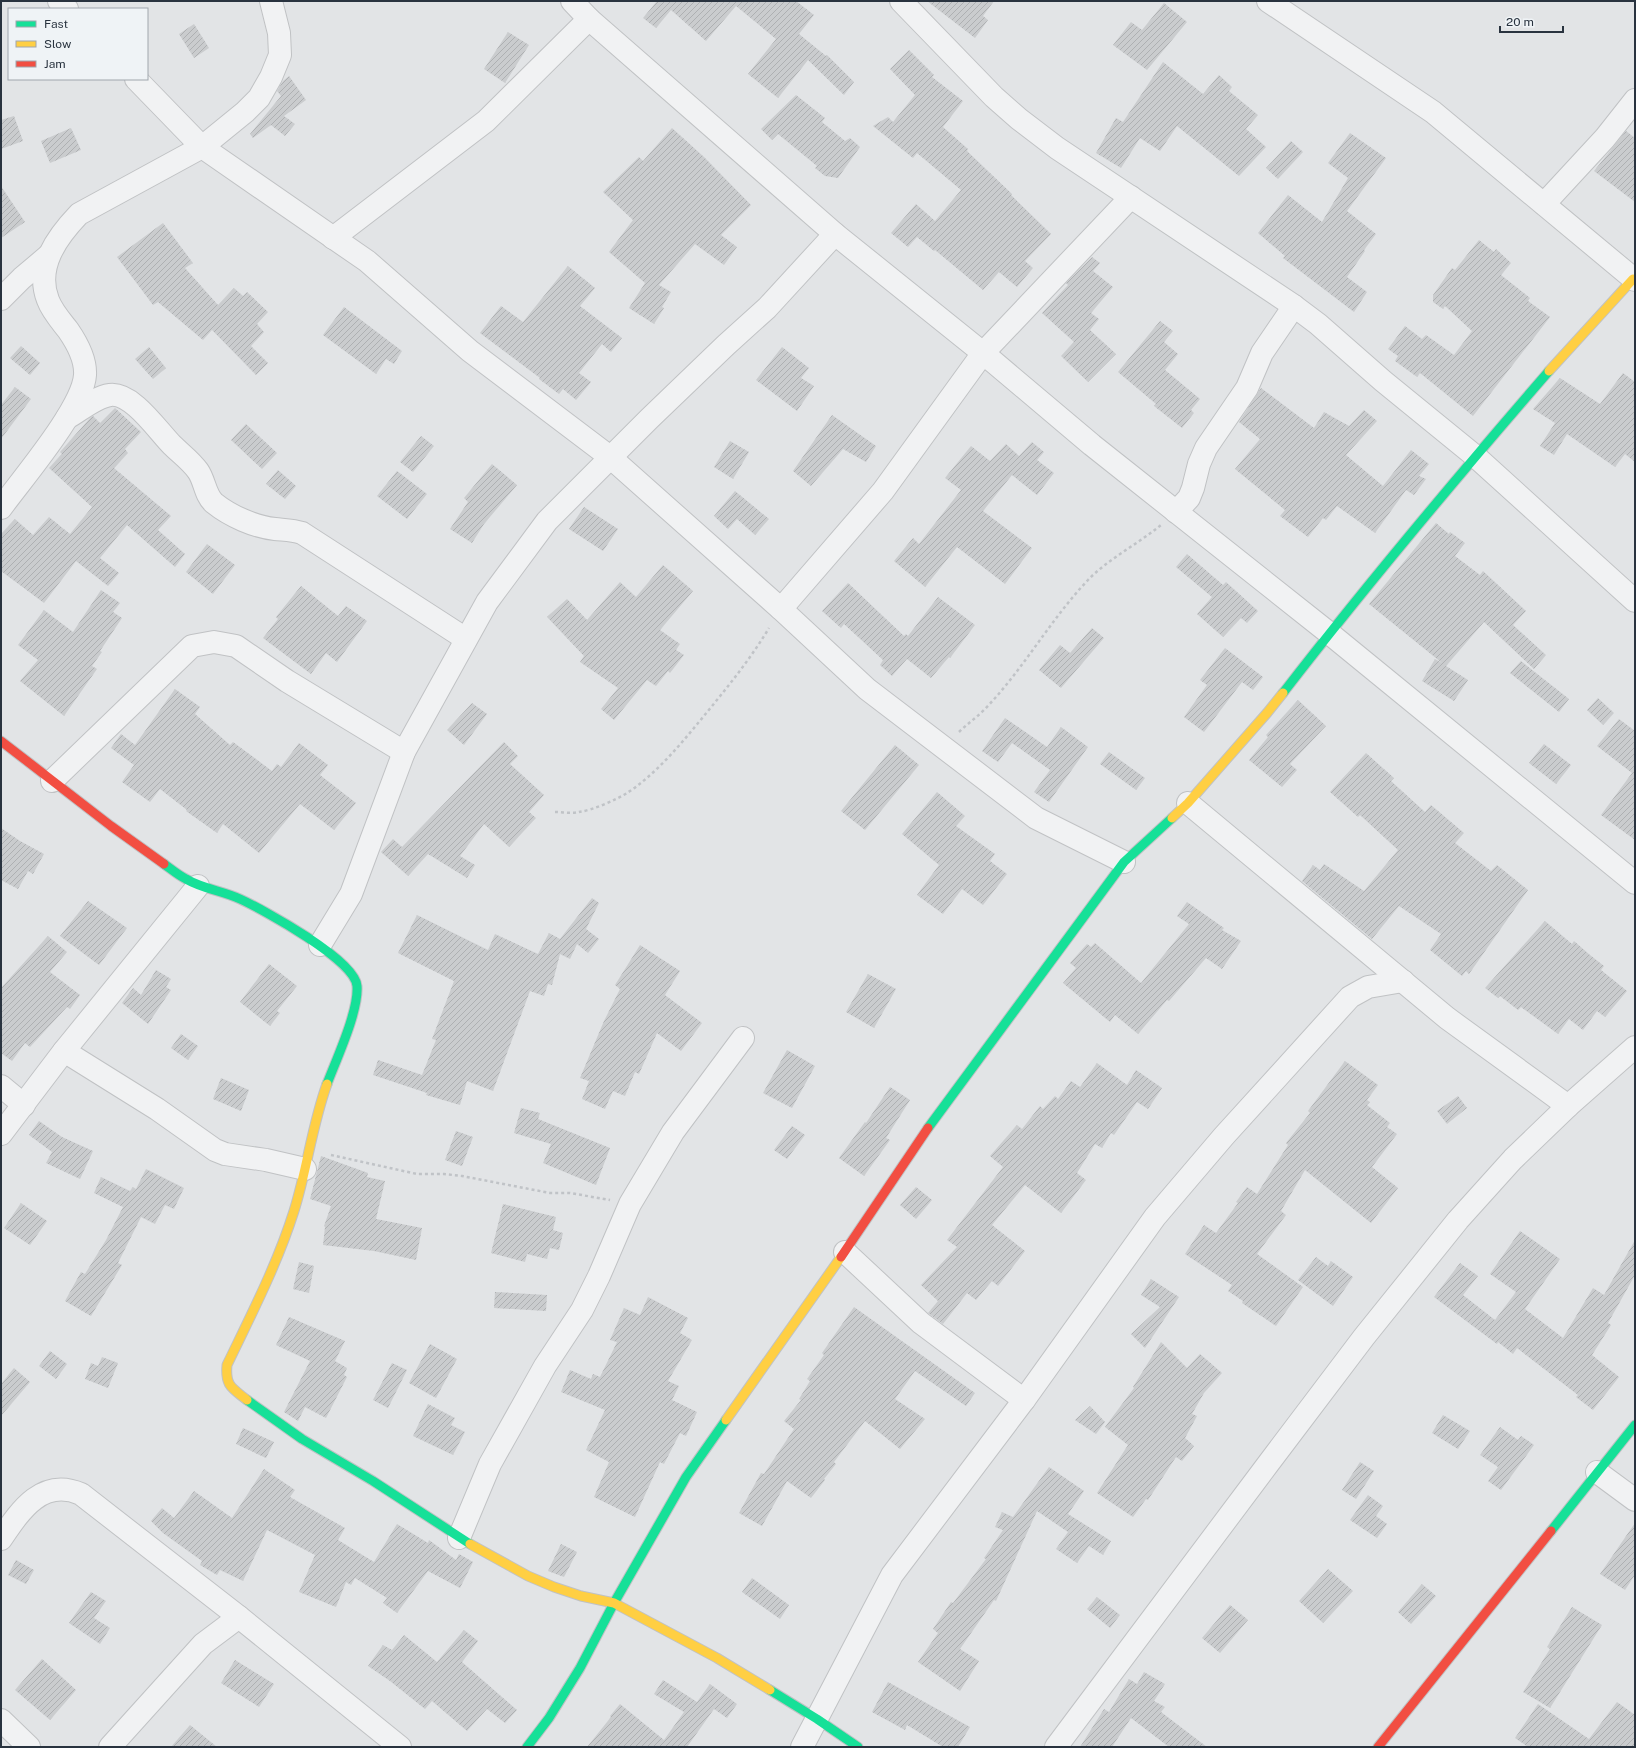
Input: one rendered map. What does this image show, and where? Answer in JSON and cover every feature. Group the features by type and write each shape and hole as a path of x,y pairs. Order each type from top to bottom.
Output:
{"street":[{"path":"1,300 22,278 48,256 64,230 79,214 202,147 245,112 259,98 271,77 280,55 279,33 271,1"},
{"path":"572,1 589,19 835,234 983,353 1092,445 1329,633 1635,883"},
{"path":"900,1 994,97 1019,119 1057,148 1294,306 1323,328 1383,381 1475,456 1635,601"},
{"path":"527,1747 549,1718 580,1668 614,1603 686,1477 845,1252 940,1110 1124,862 1188,803 1267,713 1329,633 1475,456 1556,363 1634,279 1432,112 1268,1"},
{"path":"333,238 486,120 589,19"},
{"path":"137,80 202,147 367,261 470,351 610,457 781,609 867,690 1036,818 1124,862"},
{"path":"1544,204 1604,138 1635,100"},
{"path":"781,609 883,491 983,353 1131,197"},
{"path":"320,945 351,894 404,752 487,602 547,521 610,457 726,345 767,308 835,234"},
{"path":"1,508 67,418 83,385 85,368 80,350 48,301 43,281 48,256"},
{"path":"1176,512 1189,498 1199,464 1206,448 1247,388 1262,353 1294,306"},
{"path":"67,418 99,399 109,395 118,395 129,401 198,471 208,495 218,506 249,522 274,529 302,533 350,562 466,639"},
{"path":"52,781 192,646 214,642 236,646 287,681 404,752"},
{"path":"1,741 111,826 185,879 198,886 238,898 275,917 320,945 347,969 357,984 356,999 351,1016 323,1093 293,1213 277,1259 227,1365 226,1377 229,1386 260,1411 302,1439 373,1481 459,1538 528,1576 554,1587 581,1596 614,1603 717,1658 817,1718 858,1747"},
{"path":"1188,803 1447,1018 1568,1106"},
{"path":"1,1134 64,1051 198,886"},
{"path":"802,1747 892,1575 1024,1400 1155,1217 1224,1136 1350,997 1368,988 1403,981"},
{"path":"459,1538 490,1464 544,1366 582,1310 599,1276 630,1204 673,1132 743,1038"},
{"path":"1056,1747 1364,1338 1453,1226 1513,1159 1568,1106 1635,1047"},
{"path":"64,1051 157,1109 215,1150 225,1154 266,1160 307,1160"},
{"path":"1,1086 24,1105"},
{"path":"845,1252 921,1323 1024,1400"},
{"path":"1378,1747 1635,1425"},
{"path":"1597,1472 1635,1500"},
{"path":"1,1539 25,1507 40,1494 51,1490 72,1490 81,1494 239,1617 400,1747"},
{"path":"110,1747 203,1644 239,1617"},
{"path":"1,1720 29,1747"}],"path":[{"path":"941,746 983,711 1013,677 1052,623 1096,572 1147,537 1176,512"},
{"path":"555,812 579,812 596,807 626,794 646,778 674,751 738,674 756,649 781,609"},
{"path":"307,1160 417,1174 462,1176 550,1193 570,1193 630,1204"}],"building":[{"path":"657,1 796,1 814,15 799,34 826,56 827,55 854,82 844,95 808,60 778,98 748,74 776,39 736,6 706,41 671,10 656,28 643,18"},
{"path":"927,1 994,1 983,16 988,20 975,38"},
{"path":"1164,3 1187,22 1147,70 1113,45 1131,22 1142,30"},
{"path":"194,24 209,48 194,58 179,34"},
{"path":"508,32 529,45 505,83 484,69"},
{"path":"909,50 934,75 932,77 963,101 943,127 968,149 967,151 1051,234 1025,261 1033,268 1017,287 999,272 983,290 917,237 908,247 891,233 916,204 935,221 961,190 917,153 913,158 873,126 888,117 893,122 915,95 890,69"},
{"path":"1163,62 1203,94 1219,75 1232,87 1229,91 1258,115 1246,129 1266,147 1239,176 1177,126 1160,151 1140,138 1121,168 1096,153 1116,118 1123,122"},
{"path":"289,76 306,100 284,116 295,124 285,136 271,125 253,138 250,134 281,96 277,91 283,81"},
{"path":"796,95 825,118 822,122 845,141 850,138 860,147 838,178 825,176 815,168 817,166 778,134 772,140 761,129"},
{"path":"14,116 23,141 1,149 1,120"},
{"path":"71,128 81,150 50,163 41,141"},
{"path":"672,128 704,157 751,205 721,235 737,247 724,265 695,244 659,285 671,292 662,307 664,308 654,324 629,308 645,283 609,252 633,220 603,192 639,157 643,161"},
{"path":"1626,131 1635,138 1635,202 1594,171"},
{"path":"1350,133 1386,158 1347,211 1376,234 1347,277 1367,292 1354,312 1283,258 1285,256 1258,233 1288,195 1322,222 1348,178 1328,163"},
{"path":"1291,141 1303,152 1278,179 1266,168"},
{"path":"1,186 25,222 1,238"},
{"path":"163,223 193,263 185,268 218,305 234,288 243,296 247,292 268,312 257,324 264,332 251,346 268,363 256,375 212,330 203,340 158,302 153,305 117,257"},
{"path":"1479,240 1494,252 1496,249 1511,263 1501,275 1530,298 1528,301 1550,317 1473,416 1420,373 1417,377 1395,361 1398,356 1388,349 1405,326 1422,339 1426,335 1454,355 1472,331 1445,306 1443,309 1433,302 1433,295 1452,268 1455,270"},
{"path":"1092,257 1100,263 1093,271 1113,287 1091,313 1099,319 1090,330 1116,354 1088,382 1061,356 1074,342 1042,313 1068,285 1066,283"},
{"path":"568,266 595,288 580,306 622,338 611,352 602,344 579,373 591,382 576,400 563,389 559,394 480,333 501,306 523,322"},
{"path":"344,307 402,351 394,364 386,359 376,374 323,335"},
{"path":"1160,321 1173,331 1164,342 1178,354 1165,370 1200,399 1191,410 1194,413 1182,428 1154,406 1156,404 1118,372"},
{"path":"21,346 40,363 30,375 10,358"},
{"path":"149,347 166,368 153,379 135,359"},
{"path":"782,347 809,368 801,378 814,386 797,411 756,380"},
{"path":"1623,373 1635,382 1635,462 1625,454 1615,467 1567,434 1554,455 1540,446 1555,423 1533,409 1560,378 1600,404"},
{"path":"15,387 31,399 1,439 1,405"},
{"path":"1261,388 1314,428 1324,412 1349,426 1364,410 1377,421 1346,455 1383,486 1411,450 1429,464 1419,476 1426,479 1414,495 1406,490 1375,533 1337,506 1326,520 1323,518 1308,537 1280,516 1285,510 1235,469 1260,439 1239,422"},
{"path":"115,408 141,432 125,449 128,453 114,468 171,516 158,530 185,554 175,567 127,525 100,558 119,573 108,586 76,561 44,603 1,571 1,534 15,519 33,535 49,517 70,534 92,507 49,468 62,454 60,452 91,417 93,416 100,423"},
{"path":"832,415 876,446 866,462 843,449 811,486 793,471"},
{"path":"246,424 277,453 262,469 231,440"},
{"path":"421,436 434,446 413,472 400,462"},
{"path":"730,441 749,452 733,479 714,467"},
{"path":"1032,442 1044,452 1037,460 1054,473 1037,495 1012,475 983,511 1032,548 1005,584 957,547 925,587 894,561 913,538 919,544 961,490 945,478 971,446 990,461 1006,444 1019,456"},
{"path":"492,464 517,485 484,524 472,543 450,529 468,502 464,498"},
{"path":"278,470 296,486 285,499 266,484"},
{"path":"397,471 427,494 407,519 377,496"},
{"path":"735,491 769,519 755,535 737,519 728,529 714,516"},
{"path":"584,507 618,529 603,551 569,529"},
{"path":"1436,523 1449,534 1450,532 1465,543 1455,556 1480,575 1483,571 1526,611 1513,625 1546,655 1534,669 1484,622 1446,666 1468,680 1454,701 1422,681 1435,659 1442,663 1369,604"},
{"path":"207,544 235,565 213,594 186,572"},
{"path":"1187,554 1223,585 1226,582 1258,611 1247,623 1241,618 1223,637 1197,614 1212,597 1176,567"},
{"path":"663,565 693,591 660,630 680,644 676,650 684,655 670,673 668,671 656,686 647,680 614,720 601,709 618,688 580,662 584,656 547,617 567,599 587,620 620,582 636,597"},
{"path":"848,583 904,636 906,634 908,636 938,597 975,625 950,658 949,657 931,678 907,659 892,676 880,665 883,660 844,624 841,628 822,611"},
{"path":"301,586 338,616 346,606 367,621 337,662 326,653 311,674 263,638 278,619 276,617"},
{"path":"101,590 120,603 113,612 122,618 92,666 97,669 64,716 20,681 38,660 18,645 44,610 73,632"},
{"path":"1092,628 1104,638 1061,688 1039,670 1060,645 1070,653"},
{"path":"1225,648 1263,677 1253,690 1242,682 1204,732 1184,717 1207,685 1200,680"},
{"path":"1521,661 1569,699 1559,712 1510,673"},
{"path":"175,689 200,707 195,714 230,745 233,742 272,771 277,764 281,767 299,743 328,765 320,775 356,803 334,830 300,804 259,853 223,824 217,833 186,811 187,810 160,789 150,802 122,782 134,765 111,748 121,734 135,745"},
{"path":"1598,698 1614,713 1603,725 1587,710"},
{"path":"1298,700 1326,726 1290,764 1297,770 1282,787 1249,760 1268,737 1266,735"},
{"path":"472,703 487,714 464,745 447,730"},
{"path":"1005,718 1047,747 1061,727 1088,747 1049,802 1034,792 1050,770 1012,743 998,762 982,751"},
{"path":"1619,719 1635,731 1635,840 1601,815 1632,773 1597,746"},
{"path":"504,742 518,756 510,764 544,795 529,812 536,818 509,847 484,824 460,856 475,865 467,878 428,854 408,876 381,852 393,839 402,847"},
{"path":"1544,744 1571,765 1556,784 1529,763"},
{"path":"895,745 919,765 865,830 841,811"},
{"path":"1109,752 1145,778 1136,790 1100,764"},
{"path":"1366,753 1394,778 1391,781 1425,812 1431,805 1464,833 1455,843 1491,871 1497,865 1528,890 1469,974 1466,971 1462,976 1430,950 1441,934 1399,906 1372,939 1302,881 1313,865 1320,870 1324,864 1364,891 1398,850 1360,815 1358,817 1330,792"},
{"path":"937,792 965,816 956,826 995,854 990,861 1007,874 983,905 962,889 943,914 917,895 939,865 902,834"},
{"path":"1,828 20,841 44,854 33,874 28,871 18,889 1,880"},
{"path":"592,898 599,903 586,929 599,939 588,953 577,944 570,959 560,954 552,985 548,984 544,996 530,991 493,1091 467,1081 460,1105 426,1095 427,1093 373,1075 378,1060 422,1075 436,1040 432,1039 454,981 398,953 417,915 488,950 495,934 538,954 549,933 560,939"},
{"path":"88,901 127,928 99,965 60,936"},
{"path":"1187,902 1224,928 1222,930 1241,941 1222,969 1206,958 1138,1034 1115,1015 1110,1022 1063,983 1076,968 1070,963 1087,944 1091,947 1095,943 1141,983 1189,924 1177,916"},
{"path":"1545,921 1572,944 1574,941 1604,966 1601,970 1627,991 1605,1017 1597,1011 1583,1030 1569,1019 1558,1034 1521,1007 1518,1010 1500,996 1498,998 1485,988"},
{"path":"48,936 67,952 50,972 80,995 70,1009 67,1007 30,1047 25,1043 12,1061 1,1053 1,988"},
{"path":"640,945 680,971 665,995 702,1023 681,1051 657,1033 639,1074 635,1072 625,1096 613,1091 605,1109 582,1099 589,1081 580,1078 604,1021 620,989 615,985"},
{"path":"269,964 297,986 277,1011 280,1013 270,1026 240,1002"},
{"path":"156,970 171,979 166,987 171,990 148,1024 122,1003 133,988 141,995"},
{"path":"868,974 896,989 874,1028 846,1012"},
{"path":"181,1034 198,1046 188,1060 171,1048"},
{"path":"787,1050 815,1066 792,1108 763,1093"},
{"path":"1345,1061 1378,1085 1367,1100 1370,1102 1367,1105 1390,1123 1387,1127 1397,1134 1372,1167 1398,1188 1371,1223 1305,1170 1281,1211 1286,1215 1257,1254 1303,1287 1276,1326 1242,1303 1243,1301 1228,1291 1232,1285 1185,1254 1204,1225 1216,1233 1238,1203 1236,1202 1247,1187 1257,1194 1288,1145 1286,1143 1310,1113 1308,1111"},
{"path":"1097,1063 1127,1085 1136,1070 1162,1088 1148,1109 1137,1102 1114,1135 1111,1133 1102,1148 1095,1144 1077,1173 1086,1180 1061,1213 1025,1185 992,1225 1025,1251 998,1286 992,1281 976,1300 967,1293 943,1324 928,1313 938,1301 921,1285 957,1247 947,1240 1003,1167 990,1156 1017,1125 1022,1129 1040,1106 1043,1109 1055,1096 1058,1099 1071,1081 1080,1087"},
{"path":"221,1078 249,1090 241,1111 213,1099"},
{"path":"890,1087 910,1100 886,1138 890,1140 864,1176 839,1158 865,1122 866,1123"},
{"path":"1458,1096 1467,1108 1447,1124 1437,1111"},
{"path":"521,1108 540,1113 538,1119 610,1148 596,1185 543,1163 551,1144 514,1133"},
{"path":"39,1121 62,1137 93,1151 80,1179 46,1163 52,1152 29,1135"},
{"path":"792,1126 805,1135 787,1159 774,1150"},
{"path":"456,1131 473,1137 462,1166 445,1160"},
{"path":"321,1156 368,1173 367,1177 385,1181 376,1219 422,1228 416,1260 374,1251 323,1245 324,1226 331,1206 310,1199"},
{"path":"146,1169 184,1188 174,1209 165,1205 155,1224 141,1217 118,1263 122,1265 91,1316 65,1301 81,1272 85,1274 106,1240 123,1207 94,1193 101,1177 130,1191 133,1187 136,1189"},
{"path":"916,1187 932,1200 916,1219 900,1205"},
{"path":"21,1203 47,1221 30,1245 4,1228"},
{"path":"503,1204 556,1217 553,1230 563,1233 559,1250 550,1248 547,1259 527,1254 525,1262 491,1253"},
{"path":"1520,1231 1560,1259 1525,1309 1563,1338 1593,1288 1604,1295 1635,1240 1635,1275 1608,1323 1611,1325 1592,1355 1619,1377 1593,1410 1576,1397 1578,1395 1517,1348 1513,1354 1498,1342 1497,1344 1434,1297 1460,1263 1478,1276 1463,1295 1495,1320 1516,1292 1490,1274"},
{"path":"1316,1257 1328,1266 1331,1261 1353,1277 1333,1306 1298,1280"},
{"path":"299,1262 314,1266 309,1293 293,1289"},
{"path":"1151,1279 1179,1297 1145,1348 1131,1334 1160,1307 1141,1295"},
{"path":"495,1292 547,1295 546,1311 494,1308"},
{"path":"648,1297 688,1318 680,1333 692,1340 668,1381 679,1386 672,1400 697,1412 686,1436 680,1433 664,1464 660,1462 635,1517 594,1497 609,1462 586,1450 605,1410 561,1392 570,1370 591,1379 593,1374 600,1377 617,1342 610,1340 624,1308 640,1315"},
{"path":"854,1307 975,1393 966,1406 915,1371 895,1399 925,1419 900,1449 865,1421 834,1462 836,1464 811,1498 787,1481 762,1526 739,1513 761,1473 764,1474 794,1429 784,1421 801,1400 799,1399 810,1381 807,1379 824,1355 822,1353"},
{"path":"289,1317 345,1341 335,1361 347,1368 344,1375 347,1377 326,1418 305,1407 298,1421 284,1412 310,1361 276,1345"},
{"path":"1161,1342 1187,1368 1200,1354 1222,1373 1204,1393 1192,1414 1197,1416 1185,1438 1194,1446 1182,1461 1176,1457 1148,1500 1146,1499 1133,1517 1097,1493 1128,1445 1105,1427 1134,1388 1133,1387"},
{"path":"430,1344 457,1359 436,1398 409,1383"},
{"path":"50,1351 67,1364 56,1379 39,1366"},
{"path":"102,1357 118,1363 108,1388 85,1379 91,1363 98,1366"},
{"path":"392,1363 407,1370 388,1408 373,1400"},
{"path":"14,1368 30,1382 1,1416 1,1384"},
{"path":"428,1404 455,1418 451,1425 465,1432 453,1455 413,1436"},
{"path":"1090,1406 1105,1422 1096,1434 1075,1420"},
{"path":"1443,1415 1470,1431 1458,1449 1432,1433"},
{"path":"1500,1427 1518,1440 1521,1436 1534,1445 1501,1490 1488,1481 1498,1467 1480,1455"},
{"path":"243,1428 274,1442 266,1458 236,1444"},
{"path":"1360,1462 1374,1471 1356,1499 1342,1490"},
{"path":"1049,1467 1084,1491 1068,1514 1111,1541 1103,1555 1089,1546 1077,1563 1056,1549 1068,1532 1037,1511 996,1601 994,1600 960,1649 979,1661 960,1691 918,1662 938,1633 933,1629 951,1602 953,1603 986,1559 984,1558 1003,1530 995,1527 1002,1512 1013,1517"},
{"path":"264,1469 295,1490 290,1497 345,1528 338,1540 374,1562 397,1524 428,1543 429,1540 456,1560 459,1554 473,1562 460,1588 428,1571 397,1613 383,1603 387,1598 355,1578 351,1585 346,1582 336,1607 299,1592 315,1555 267,1530 243,1581 220,1570 217,1575 200,1565 202,1561 163,1533 151,1521 162,1508 174,1518 194,1491 232,1518"},
{"path":"1368,1495 1383,1506 1376,1516 1387,1524 1377,1538 1350,1520"},
{"path":"1635,1523 1635,1575 1625,1590 1600,1574"},
{"path":"561,1544 577,1552 564,1577 548,1571"},
{"path":"16,1560 34,1570 26,1584 8,1575"},
{"path":"1328,1569 1353,1591 1323,1623 1299,1601"},
{"path":"752,1578 789,1605 780,1619 742,1592"},
{"path":"1422,1584 1436,1596 1411,1624 1398,1612"},
{"path":"91,1592 106,1601 94,1618 110,1628 100,1644 69,1623"},
{"path":"1097,1597 1120,1615 1110,1628 1087,1609"},
{"path":"1230,1605 1248,1620 1220,1653 1202,1638"},
{"path":"1572,1607 1602,1625 1550,1708 1523,1692 1550,1649 1547,1647"},
{"path":"464,1630 478,1641 462,1662 517,1710 505,1723 487,1709 467,1731 432,1701 425,1709 390,1681 368,1666 383,1645 392,1650 404,1635 437,1662"},
{"path":"42,1659 76,1690 50,1720 15,1690"},
{"path":"235,1660 274,1684 259,1707 221,1683"},
{"path":"1144,1672 1165,1684 1154,1701 1165,1707 1161,1712 1207,1747 1169,1747 1131,1718 1112,1747 1080,1747 1104,1709 1109,1712 1129,1679 1137,1684"},
{"path":"663,1680 697,1702 710,1684 737,1704 727,1718 714,1709 687,1747 587,1747 620,1704 664,1740 684,1712 654,1694"},
{"path":"888,1682 970,1727 958,1747 943,1747 907,1725 905,1730 872,1712"},
{"path":"1617,1702 1635,1715 1635,1747 1528,1747 1515,1738 1538,1704 1589,1739"},
{"path":"190,1725 217,1747 171,1747"}],"traffic: fast":[{"path":"1283,693 1414,530 1549,371"},
{"path":"928,1128 1124,862 1172,818"},
{"path":"164,864 180,876 206,888 240,899 287,925 325,950 341,963 352,975 357,986 357,996 351,1022 327,1084"},
{"path":"247,1400 302,1439 373,1481 470,1544"},
{"path":"527,1747 549,1718 580,1668 614,1603 686,1477 726,1420"},
{"path":"1551,1531 1635,1425"},
{"path":"770,1690 817,1719 858,1747"}],"traffic: slow":[{"path":"1549,371 1633,279"},
{"path":"1172,818 1188,803 1283,693"},
{"path":"247,1400 228,1382 227,1365 280,1251 299,1195 317,1115 327,1084"},
{"path":"726,1420 841,1257"},
{"path":"470,1544 528,1576 554,1587 581,1596 614,1603 717,1658 770,1690"}],"traffic: jam":[{"path":"1,741 111,826 164,864"},
{"path":"841,1257 928,1128"},
{"path":"1378,1747 1551,1531"}]}
